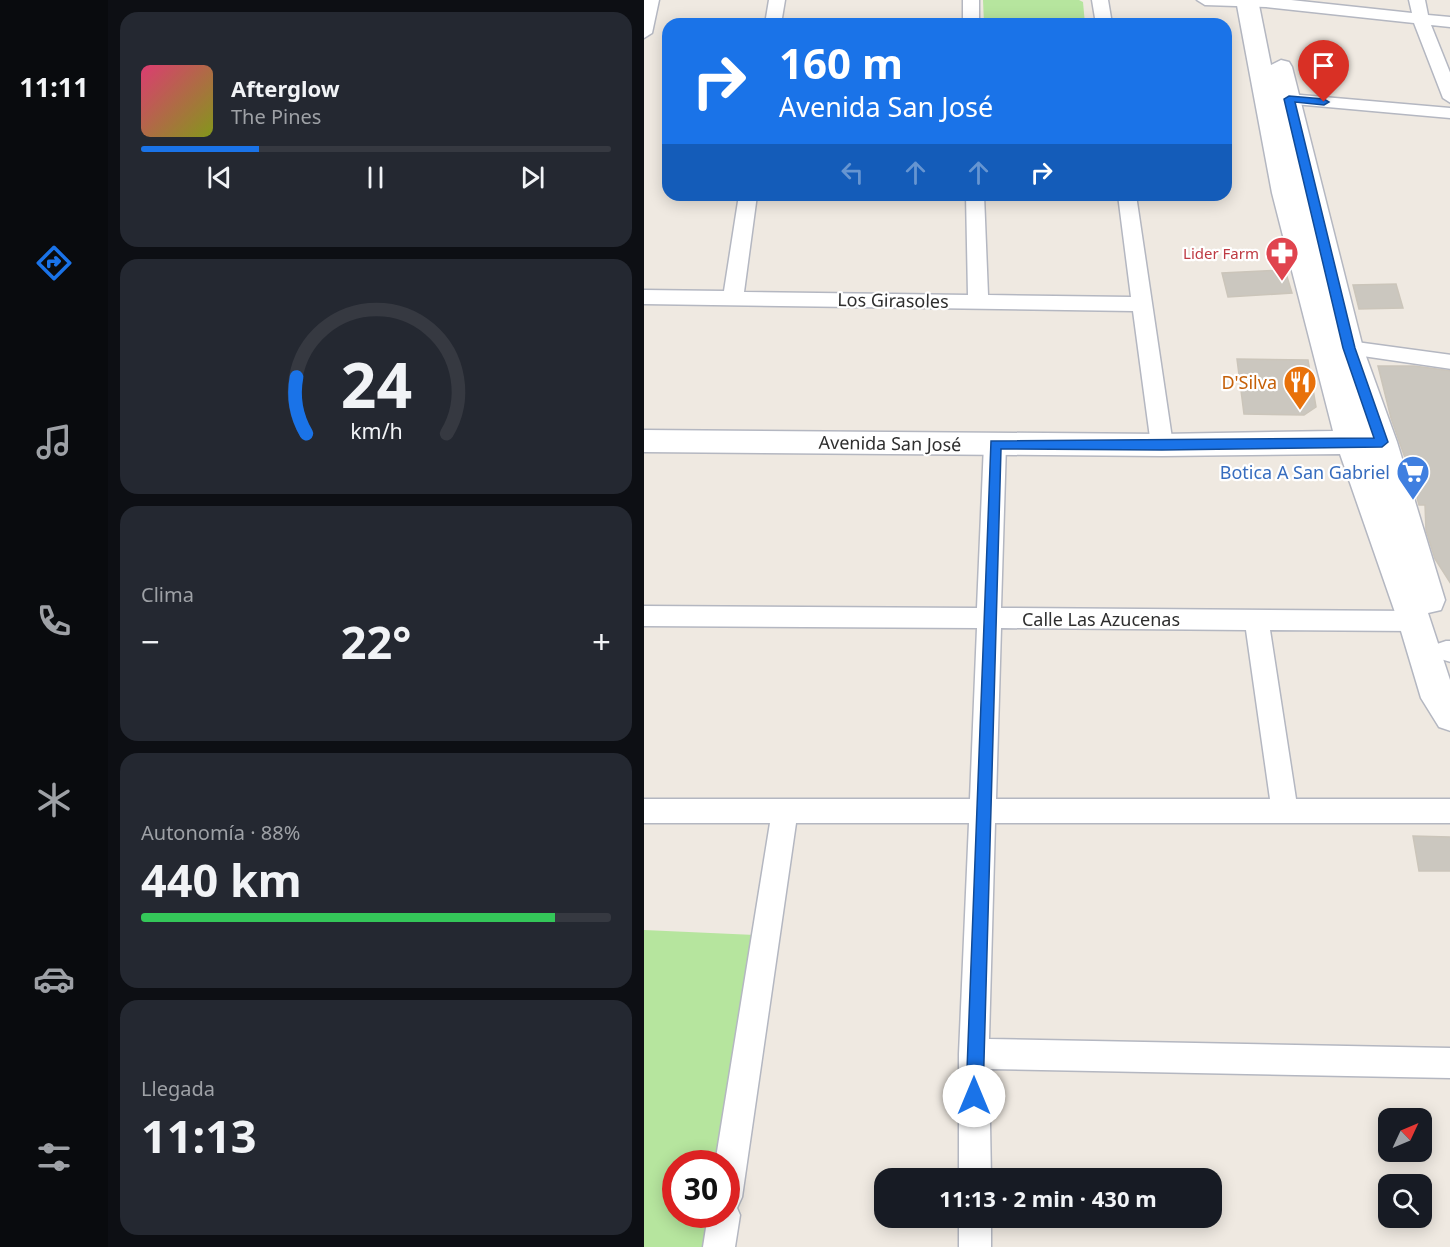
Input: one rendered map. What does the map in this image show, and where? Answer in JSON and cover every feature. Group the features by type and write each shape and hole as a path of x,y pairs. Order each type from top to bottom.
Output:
{"street":[{"path":"644,33 651,0"},
{"path":"774,18 777,0"},
{"path":"971,0 971,18"},
{"path":"1100,0 1103,18"},
{"path":"1205,0 1256,1 1451,22"},
{"path":"1417,0 1421,19 1451,98"},
{"path":"1256,1 1289,99 1349,348 1366,443 1449,655"},
{"path":"1256,1 1285,193 1366,443 1414,621 1438,698 1451,716"},
{"path":"1289,99 1451,113"},
{"path":"733,298 747,201"},
{"path":"975,201 978,302"},
{"path":"1128,201 1162,446"},
{"name":"Los Girasoles","path":"644,297 1142,304"},
{"path":"1349,348 1451,362"},
{"name":"Avenida San José","path":"644,441 1162,446 1366,443"},
{"path":"975,1168 974,1054 991,619 995,444"},
{"name":"Calle Las Azucenas","path":"644,616 1414,621"},
{"path":"1257,621 1285,811"},
{"path":"644,811 1451,811"},
{"path":"733,1150 785,811"},
{"path":"974,1054 1451,1063"},
{"path":"719,1247 722,1228"},
{"path":"975,1228 975,1247"}],"green space":[{"path":"983,0 1079,0 1083,2 1084,18 984,18"},
{"path":"644,930 755,935 720,1150 662,1150 662,1228 708,1228 705,1247 644,1247"}],"building":[{"path":"1285,270 1292,293 1228,297 1222,273"},
{"path":"1396,284 1403,308 1359,309 1353,285"},
{"path":"1237,359 1308,360 1316,407 1304,415 1244,414"},
{"path":"1378,366 1414,366 1451,371 1451,584 1435,559 1426,530 1425,505 1419,505 1391,418"},
{"path":"1413,836 1451,837 1451,871 1419,871"}],"place":[{"name":"Lider Farm","path":"1282,282"},
{"name":"D'Silva","path":"1300,411"},
{"name":"Botica A San Gabriel","path":"1413,501"}],"route":[{"path":"974,1096 995,444 1162,446 1382,442 1349,348 1289,99 1324,102"}]}
